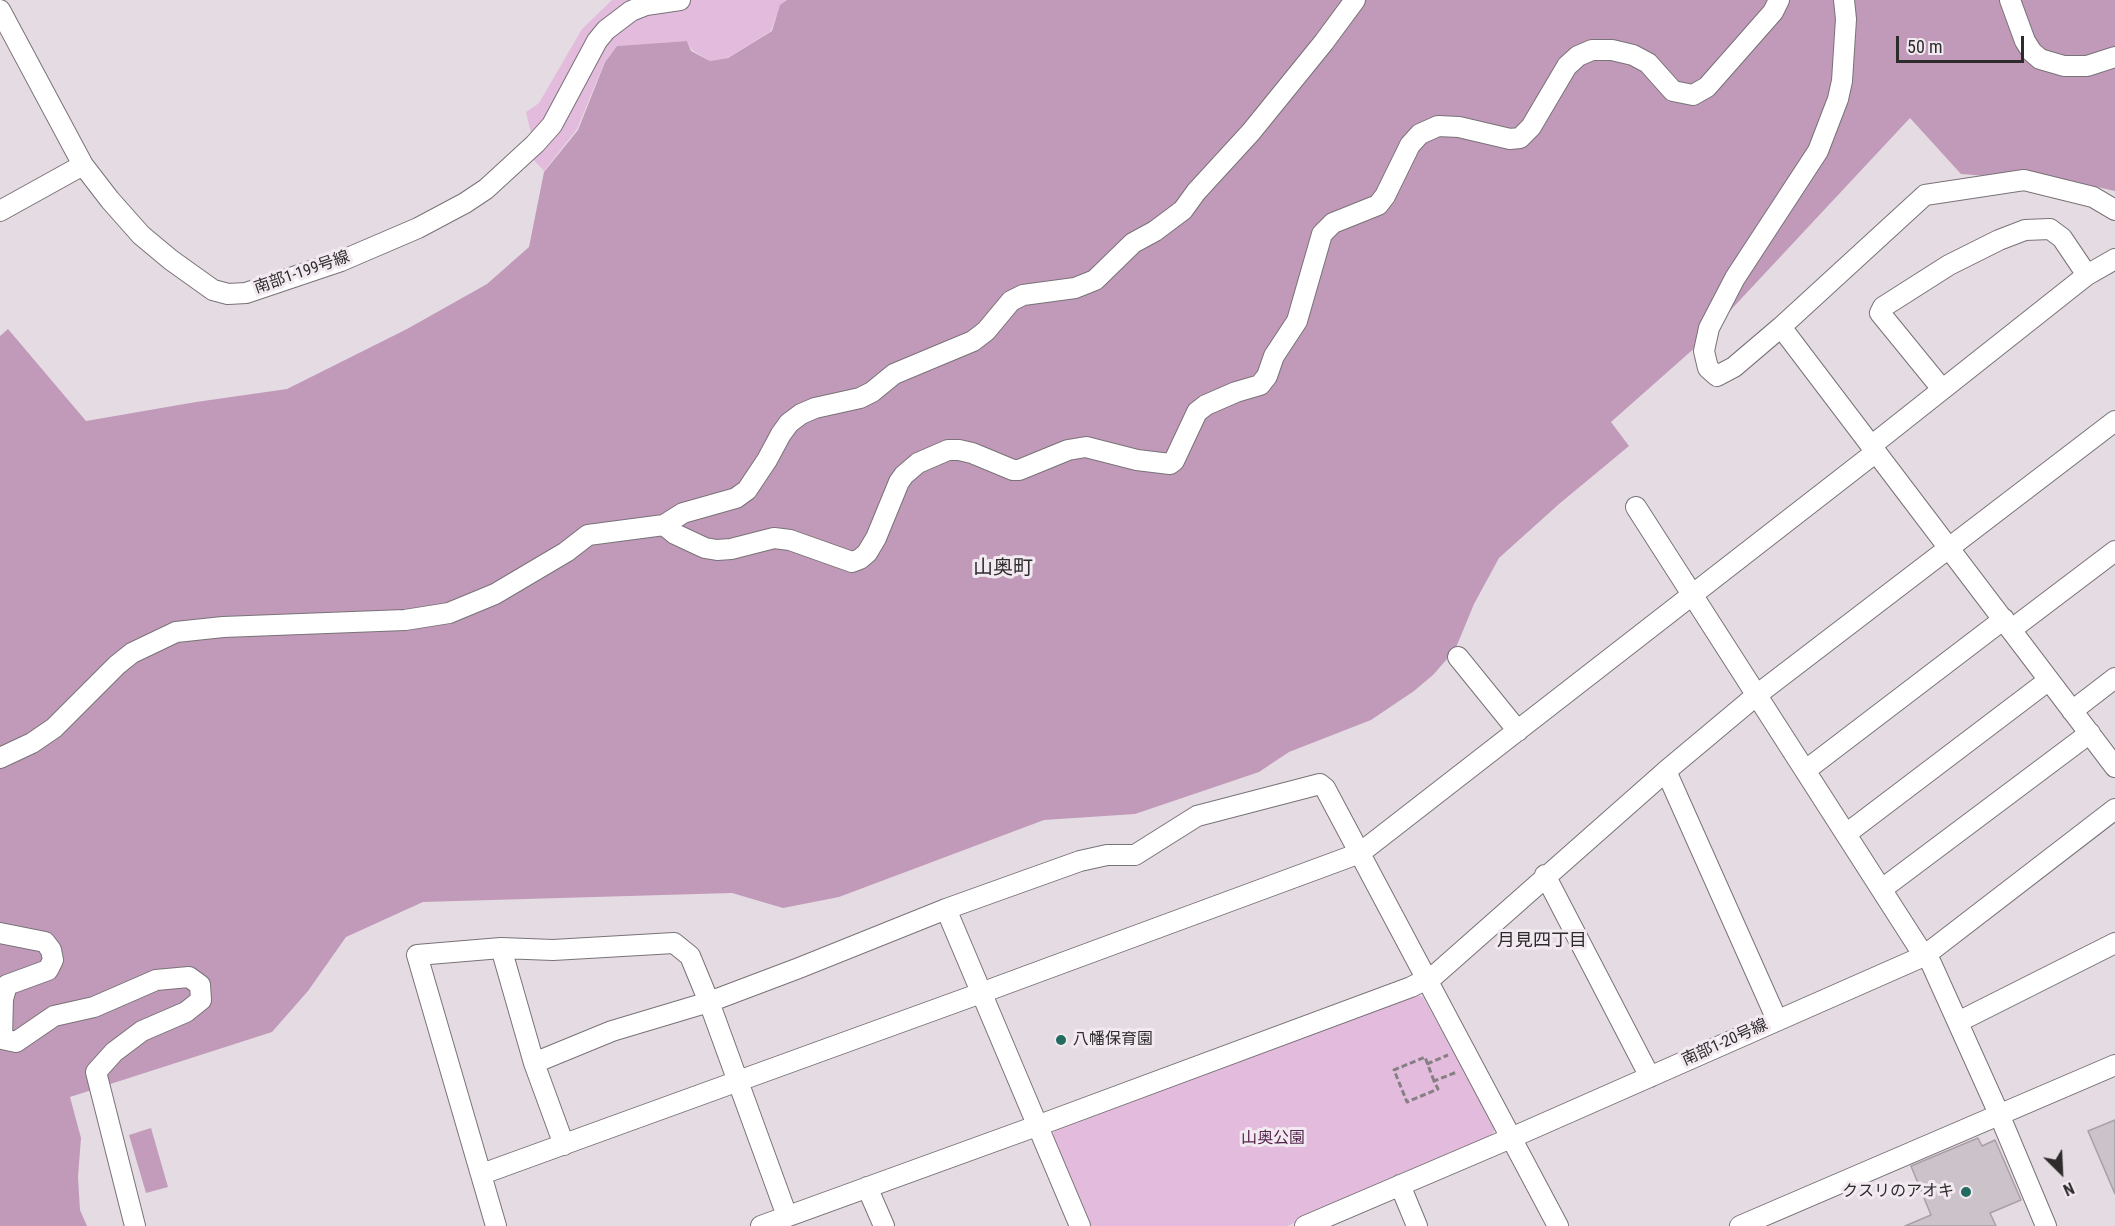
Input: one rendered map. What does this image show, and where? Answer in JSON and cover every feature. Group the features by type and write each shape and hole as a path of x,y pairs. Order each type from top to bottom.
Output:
{"street":[{"name":"南部1-199号線","path":"2,17 83,165 110,200 141,235 171,260 213,290 228,294 246,293 341,261 442,217 486,189 535,144 556,118 597,41 606,30 631,11 646,5 680,0"},
{"path":"0,758 32,743 54,728 132,653 176,632 223,627 405,620 449,613 495,594 566,552 588,535 664,525 683,513 735,498 747,490 781,434 789,423 801,414 815,408 860,398 872,392 894,374 973,341 986,331 1002,310 1017,298 1033,293 1075,288 1095,280 1133,243 1155,231 1183,210 1196,192 1251,132 1355,0"},
{"path":"664,525 675,534 705,548 731,549 774,538 790,540 852,562 867,553 876,538 904,475 918,463 948,450 972,453 1013,470 1019,470 1068,450 1086,447 1137,460 1170,464 1174,461 1197,412 1216,400 1260,385 1267,376 1274,356 1297,321 1322,234 1333,223 1378,205 1385,196 1410,145 1420,134 1438,126 1459,127 1510,139 1520,138 1531,127 1567,66 1578,56 1592,50 1612,50 1633,55 1648,63 1673,91 1693,95 1707,87 1773,12 1779,0"},
{"path":"1844,0 1846,19 1842,81 1838,99 1818,151 1736,278 1709,328 1704,351 1708,368 1717,376 1734,368 1925,195 2024,180 2092,198 2115,210"},
{"path":"2010,0 2025,41 2040,59 2064,66 2087,66 2115,57"},
{"path":"0,211 83,165"},
{"path":"1942,389 1880,313 1883,307 1949,265 2025,230 2050,229 2062,238 2087,275"},
{"path":"482,1174 1360,853 1693,593 1873,449 1942,389 2087,275 2115,260"},
{"path":"1780,327 2115,767"},
{"path":"762,1226 1411,987 1434,975 1545,875 1758,694 2115,421"},
{"path":"1636,507 1924,956 1931,963 1999,1114 2046,1226"},
{"path":"1806,770 2008,624 2115,551"},
{"path":"1458,657 1518,731"},
{"path":"2072,711 2115,678"},
{"path":"1846,834 2049,680"},
{"path":"1882,889 2090,733"},
{"path":"1665,771 1777,1020"},
{"path":"534,1063 612,1031 709,1002 946,909 1080,861 1107,855 1135,855 1197,816 1320,784 1325,788 1558,1226"},
{"name":"南部1-20号線","path":"1308,1225 1924,956 2115,809"},
{"path":"1545,875 1650,1077"},
{"path":"946,909 1080,1226"},
{"path":"0,933 45,942 51,950 53,960 48,970 7,985 3,999 2,1039 16,1042 54,1016 94,1007 156,980 189,977 200,985 201,999 186,1012 142,1031 114,1052 96,1072 135,1226"},
{"path":"496,1226 417,955 501,948 553,950 674,943 690,956 787,1216"},
{"path":"1958,1022 2115,943"},
{"path":"501,948 534,1063 564,1145"},
{"path":"1740,1226 2115,1065"},
{"path":"1400,1185 1417,1226"},
{"path":"867,1187 884,1226"}],"path":[{"path":"1425,1057 1434,1081 1438,1089 1407,1102 1394,1070 1425,1057"},
{"path":"1434,1081 1472,1065"}],"green space":[{"path":"612,0 787,0 780,6 771,31 727,58 710,61 692,50 687,41 617,46 605,61 577,129 544,171 531,157 532,138 526,112 539,103 582,29"},
{"name":"山奥公園","path":"1416,995 1423,997 1495,1129 1491,1137 1287,1226 1090,1226 1052,1136 1056,1128"}],"shaded area":[{"path":"787,0 2115,0 2115,191 2079,183 1961,174 1910,118 1698,345 1611,422 1629,446 1499,558 1474,604 1455,650 1433,675 1414,691 1371,720 1289,752 1259,772 1135,814 1044,820 839,897 783,908 732,893 423,902 346,937 308,991 272,1032 70,1097 81,1138 78,1177 80,1210 87,1226 0,1226 0,336 8,329 86,421 287,389 407,329 487,284 529,247 544,172 578,130 605,62 617,46 687,41 691,51 710,61 728,58 772,31 780,5"},
{"path":"151,1128 168,1187 146,1193 129,1135"}],"building":[{"path":"2115,1120 2115,1194 2088,1131"},
{"path":"1978,1138 1982,1146 1995,1140 2021,1200 1990,1213 1996,1226 1905,1226 1931,1215 1911,1166"}],"place":[{"name":"八幡保育園","path":"1061,1040"},
{"name":"クスリのアオキ","path":"1966,1192"}],"district":[{"name":"山奥町","path":"1003,569"},
{"name":"月見四丁目","path":"1542,941"}]}
